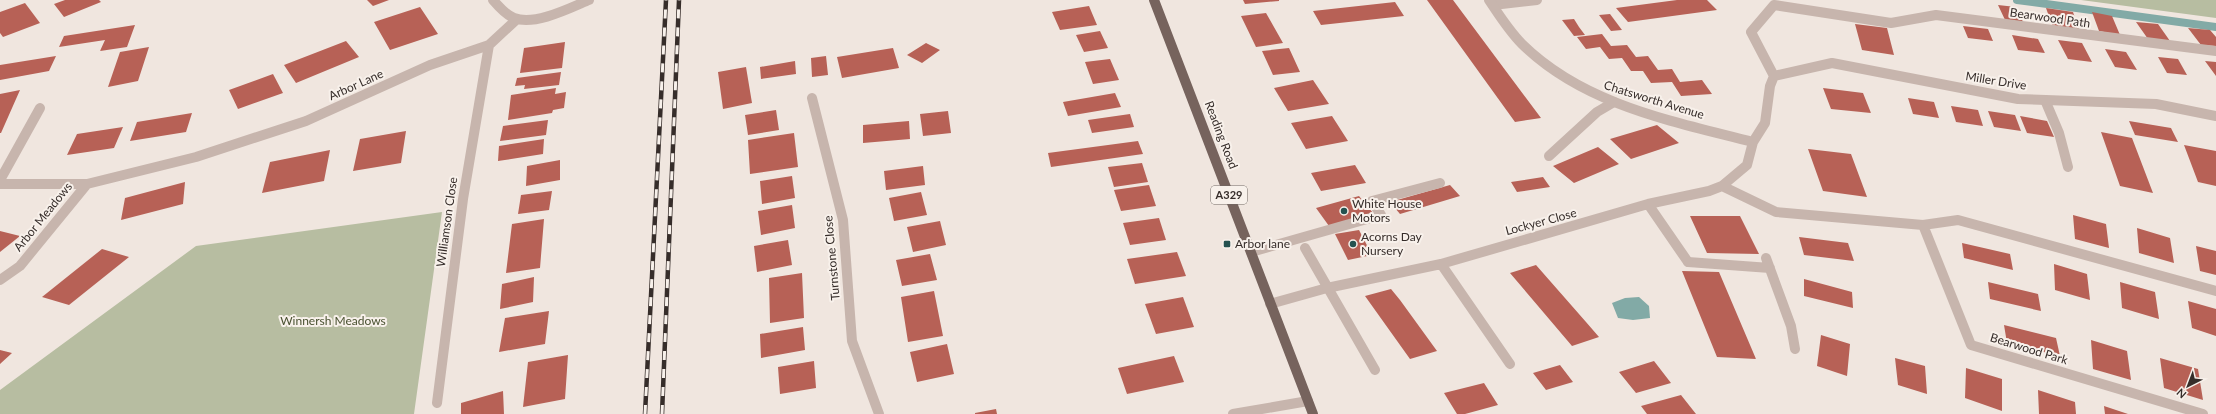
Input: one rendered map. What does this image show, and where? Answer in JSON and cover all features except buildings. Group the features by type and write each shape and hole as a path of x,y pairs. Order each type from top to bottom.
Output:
{"main road":[{"name":"Reading Road","path":"1154,0 1313,414"}],"street":[{"path":"493,0 500,9 517,19 538,19 589,0"},
{"path":"1491,3 1537,0"},
{"name":"Chatsworth Avenue","path":"1491,3 1522,45 1572,83 1614,102 1753,142"},
{"name":"Bearwood Path","path":"1774,76 1751,32 1774,5 1891,23 1936,15 2216,51"},
{"name":"Arbor Lane","path":"196,157 306,121 430,64 489,45 517,19"},
{"name":"Williamson Close","path":"437,403 463,199 489,45"},
{"name":"Miller Drive","path":"1774,76 1832,63 2018,99 2156,104 2216,116"},
{"path":"1753,142 1765,123 1770,86 1774,76"},
{"name":"Turnstone Close","path":"812,98 843,220 852,341 879,414"},
{"path":"2045,100 2059,133 2068,167"},
{"path":"1549,156 1598,112 1614,102"},
{"path":"0,180 40,108"},
{"name":"Lockyer Close","path":"1270,304 1327,288 1441,264 1648,204 1709,191 1722,186 1747,165 1753,142"},
{"name":"Arbor Meadows","path":"0,184 87,184 196,157"},
{"path":"1251,252 1381,215 1372,201 1440,183"},
{"name":"Arbor Meadows","path":"0,280 20,266 87,184"},
{"path":"1722,186 1776,212 1923,225 1958,220 2216,291"},
{"path":"1648,204 1688,262 1768,263 1791,326 1795,349"},
{"name":"Bearwood Park","path":"1923,225 1971,345 2203,414"},
{"path":"1305,248 1375,370"},
{"path":"1441,264 1510,364"},
{"path":"1233,414 1308,402"}],"green space":[{"path":"2081,0 2216,0 2216,18"},
{"name":"Winnersh Meadows","path":"442,212 414,414 0,414 0,390 196,246"}],"water":[{"path":"1639,297 1649,306 1650,318 1633,320 1618,318 1612,303 1625,298"}],"waterway":[{"path":"2017,0 2216,27"}],"railway":[{"path":"645,414 666,0"},
{"path":"662,414 679,0"}],"place":[{"name":"White House Motors","path":"1344,211"},
{"name":"Arbor lane","path":"1227,244"},
{"name":"Acorns Day Nursery","path":"1353,244"}]}
